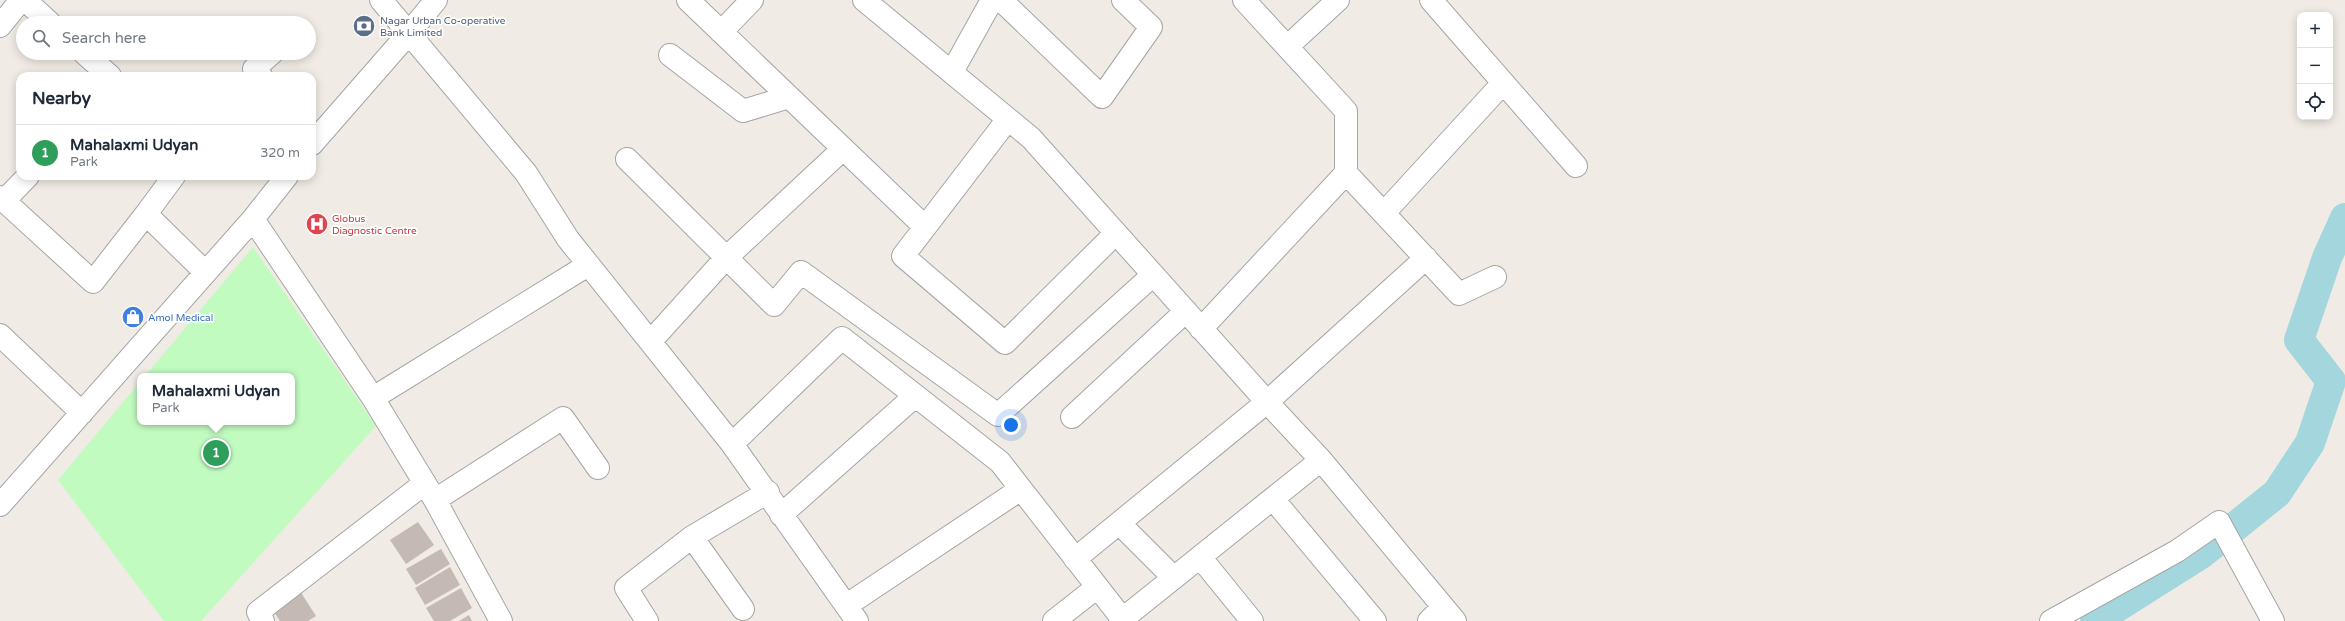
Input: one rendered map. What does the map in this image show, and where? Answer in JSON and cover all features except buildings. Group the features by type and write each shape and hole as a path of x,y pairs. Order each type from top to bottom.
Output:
{"street":[{"path":"0,26 21,0"},
{"path":"24,0 42,16"},
{"path":"381,0 526,173 568,239 732,444 768,492 781,515 852,613 1021,489"},
{"path":"316,133 409,33 436,0"},
{"path":"688,0 925,227"},
{"path":"721,32 752,0"},
{"path":"864,0 1031,138 1201,329 1321,460 1442,616"},
{"path":"952,72 992,0"},
{"path":"1001,0 1102,97 1151,27 1123,0"},
{"path":"1201,329 1346,173 1346,111 1288,46 1244,0"},
{"path":"1288,46 1338,0"},
{"path":"1431,0 1576,166"},
{"path":"670,55 743,110 789,97"},
{"path":"92,60 105,72"},
{"path":"257,72 254,69 264,60"},
{"path":"1384,213 1503,83"},
{"path":"1008,119 903,256 1005,343 1116,233"},
{"path":"651,341 726,258 843,149"},
{"path":"627,159 774,305 801,272 998,415 1153,275"},
{"path":"1346,173 1459,294 1494,277"},
{"path":"23,180 2,199 92,282 171,180"},
{"path":"0,505 204,272 253,219 284,180"},
{"path":"146,214 204,272"},
{"path":"253,219 373,398 430,492 501,621"},
{"path":"1075,559 1267,402 1426,258"},
{"path":"373,398 588,265"},
{"path":"1072,417 1186,311"},
{"path":"0,335 82,413"},
{"path":"732,444 842,338 1000,462 1122,620 1321,460"},
{"path":"781,515 915,396"},
{"path":"263,621 258,612 430,492 563,418 598,468"},
{"path":"647,621 626,588 692,537 768,492"},
{"path":"1273,499 1375,621"},
{"path":"2051,621 2177,551 2220,522 2272,621"},
{"path":"1119,523 1174,578"},
{"path":"692,537 743,609"},
{"path":"1200,557 1252,621"},
{"path":"1054,621 1096,588"}],"green space":[{"path":"253,247 376,426 201,621 164,621 58,480 137,386 137,425 295,425 295,373 148,373"}],"waterway":[{"path":"2095,621 2201,554 2277,493 2310,443 2331,381 2299,340 2327,258 2345,218"}],"place":[{"name":"Nagar Urban Co-operative Bank Limited","path":"364,26"},
{"name":"Globus Diagnostic Centre","path":"317,224"},
{"name":"Amol Medical","path":"133,317"},
{"name":"Mahalaxmi Udyan","path":"216,453"}]}
